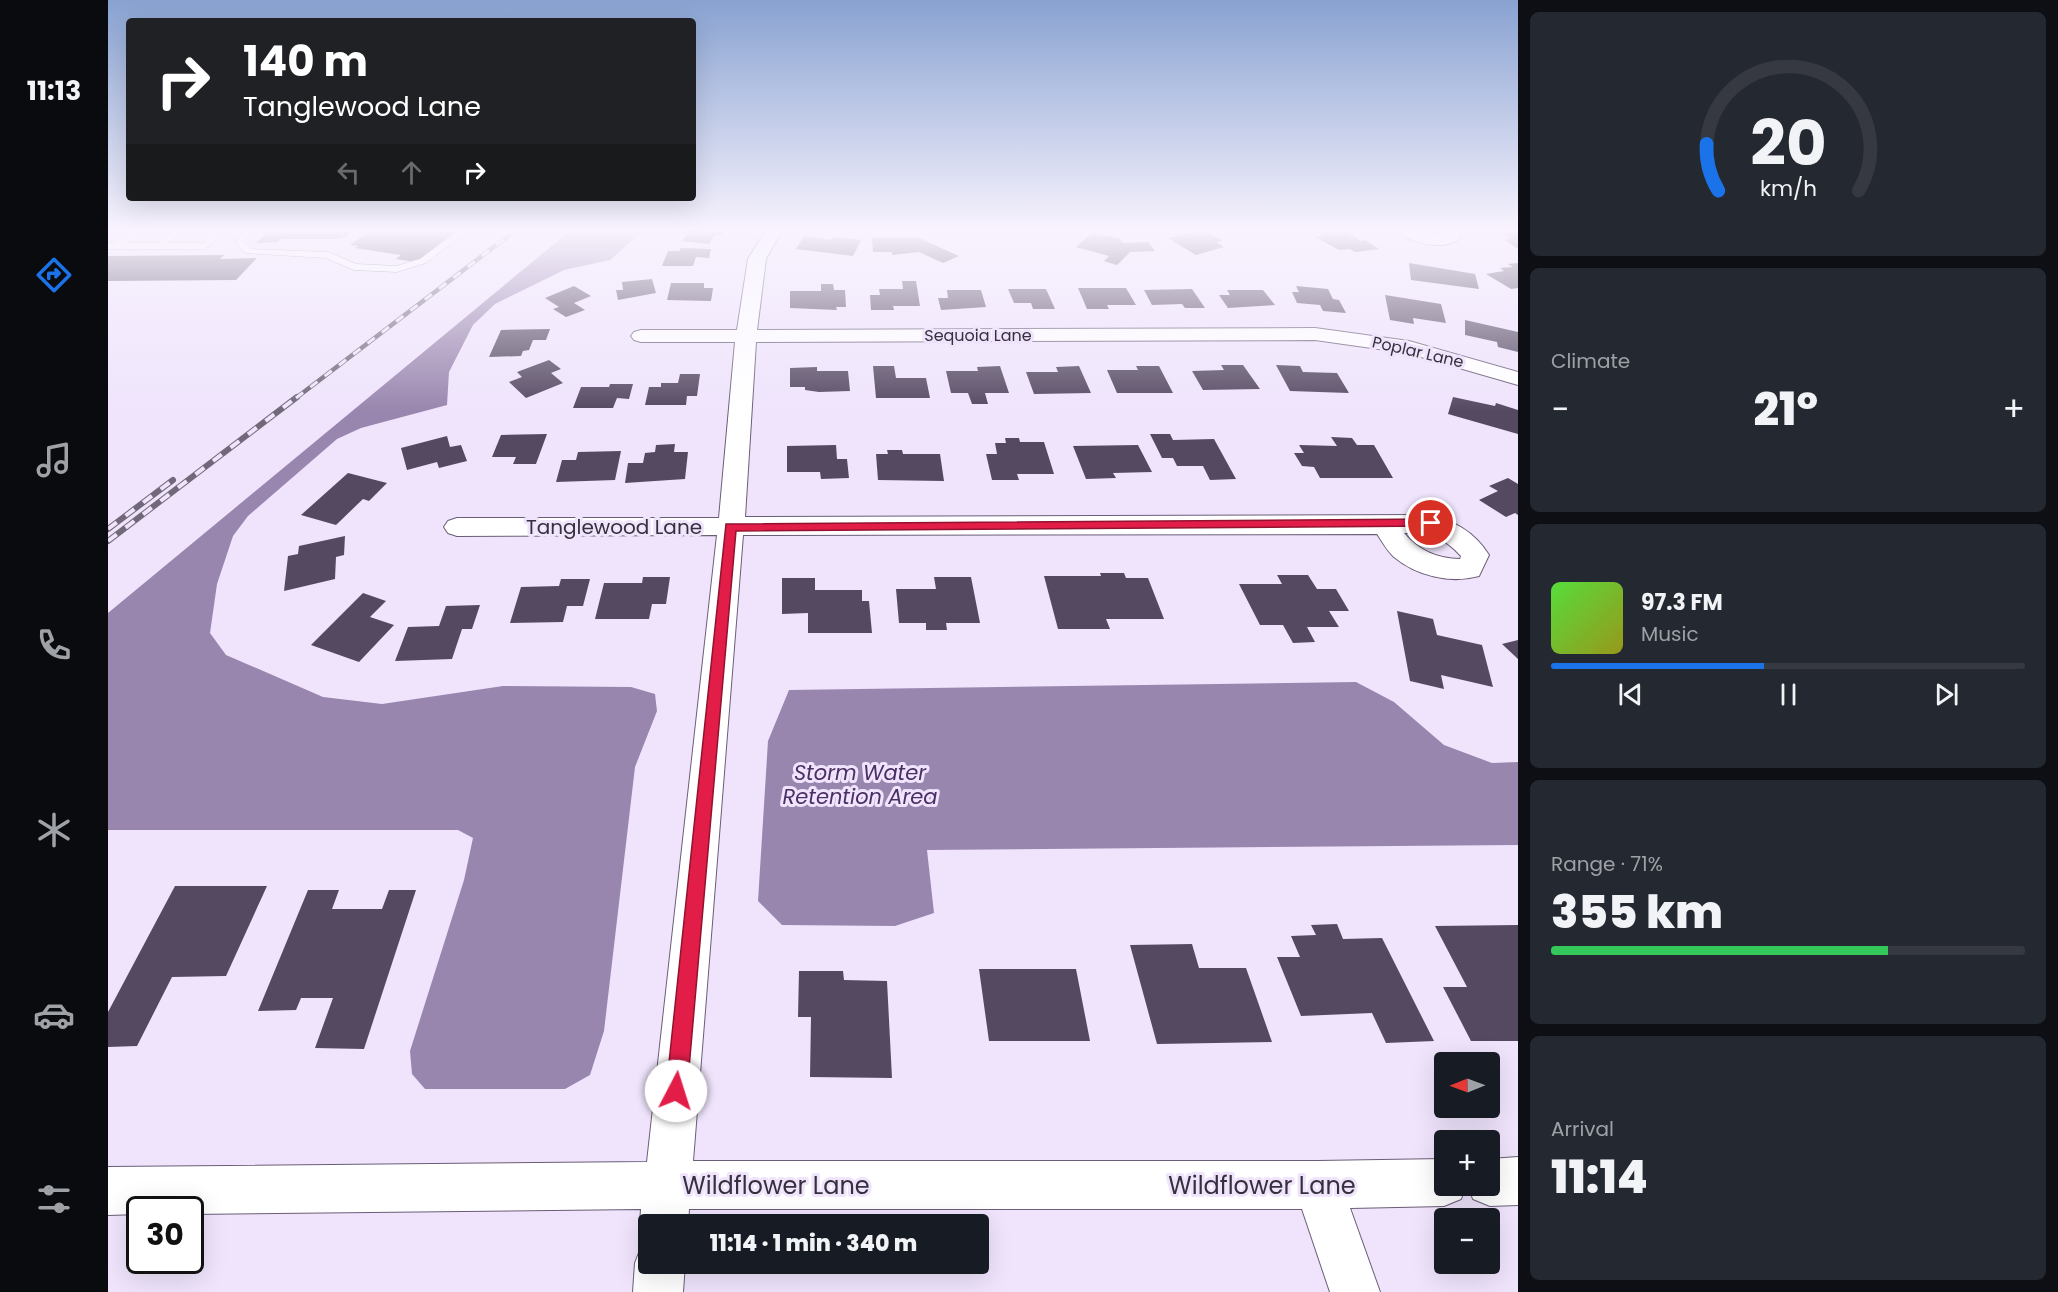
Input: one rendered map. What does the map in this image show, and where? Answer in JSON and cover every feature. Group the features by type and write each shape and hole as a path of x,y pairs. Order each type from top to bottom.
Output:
{"street":[{"path":"666,1204 731,527 746,336 753,290"},
{"name":"Sequoia Lane","path":"641,336 1316,334"},
{"name":"Poplar Lane","path":"1316,334 1409,347 1518,379"},
{"name":"Tanglewood Lane","path":"457,527 1384,525"},
{"path":"1500,1182 1518,1181"},
{"name":"Wildflower Lane","path":"108,1191 666,1204 1434,1182"},
{"path":"1318,1185 1355,1292"},
{"path":"658,1292 659,1274"}],"water":[{"path":"498,290 523,290 495,304 473,325 449,372 447,405 361,428 337,439 248,516 233,536 217,584 210,633 226,655 323,697 382,704 503,686 631,687 655,694 657,711 635,767 604,1031 590,1075 565,1089 425,1089 412,1074 410,1051 464,880 473,838 458,830 108,830 108,613"},
{"name":"Storm Water Retention Area","path":"1356,682 1394,702 1444,745 1492,763 1518,762 1518,845 927,850 934,913 895,926 782,925 758,901 768,741 789,690"}],"building":[{"path":"564,290 581,290 591,296 574,303 585,310 566,317 553,309 559,307 545,298"},
{"path":"616,290 655,290 656,293 618,300"},
{"path":"669,290 713,290 711,301 667,300"},
{"path":"845,290 846,307 836,307 837,310 790,308 790,291"},
{"path":"879,290 917,290 920,306 893,306 894,310 871,310 870,295 880,295"},
{"path":"947,290 981,290 986,307 941,310 938,298 948,298"},
{"path":"1009,290 1047,290 1055,309 1033,309 1031,303 1014,303"},
{"path":"1079,290 1127,290 1136,305 1107,305 1109,309 1087,309"},
{"path":"1144,290 1193,290 1205,308 1185,308 1182,304 1152,305"},
{"path":"1227,290 1263,290 1275,305 1228,308 1219,295 1230,295"},
{"path":"1298,290 1329,290 1333,299 1339,300 1346,313 1323,311 1320,305 1297,303 1292,292 1299,292"},
{"path":"1385,295 1441,304 1446,323 1413,318 1414,324 1390,320"},
{"path":"1465,320 1518,332 1518,352 1498,347 1497,342 1465,335"},
{"path":"550,329 546,340 533,340 529,350 523,351 521,356 489,357 501,330"},
{"path":"549,360 561,369 551,373 563,383 526,398 509,382 522,377 517,372"},
{"path":"1221,365 1243,365 1260,389 1203,390 1192,371 1224,370"},
{"path":"1276,365 1300,366 1303,372 1337,373 1349,393 1290,391"},
{"path":"873,366 894,366 896,378 926,378 930,398 876,398"},
{"path":"1000,366 1009,393 985,393 988,404 972,404 968,393 951,393 946,371 978,371 977,367"},
{"path":"1079,366 1091,393 1034,394 1026,372 1058,372 1056,367"},
{"path":"1136,366 1159,366 1173,393 1117,393 1107,370 1138,370"},
{"path":"817,367 817,371 848,371 850,391 819,392 805,390 805,387 790,387 790,368"},
{"path":"680,374 700,374 697,396 687,396 686,405 645,405 649,387 661,387 661,383 678,383"},
{"path":"610,384 633,384 629,399 617,398 613,408 573,408 581,387 609,387"},
{"path":"1453,397 1495,406 1496,403 1518,410 1518,434 1448,414"},
{"path":"547,434 536,464 513,464 516,457 492,457 501,435"},
{"path":"1150,434 1170,434 1173,440 1214,439 1236,479 1210,480 1203,466 1177,466 1173,458 1162,458"},
{"path":"447,436 450,447 461,445 467,461 439,468 437,462 407,470 401,448"},
{"path":"1331,437 1352,438 1357,445 1374,445 1393,478 1320,478 1314,467 1302,466 1294,453 1304,453 1299,445 1337,446"},
{"path":"1005,438 1019,438 1020,442 1044,442 1054,474 1017,474 1019,480 992,480 986,454 997,454 995,443 1006,443"},
{"path":"675,444 674,452 688,452 685,479 625,483 628,463 643,463 645,453 655,452 656,445"},
{"path":"836,445 837,459 847,459 849,478 821,479 820,472 787,472 787,446"},
{"path":"1138,445 1152,472 1113,473 1116,478 1086,479 1073,446"},
{"path":"887,450 902,450 903,454 940,454 944,481 878,480 876,454 888,454"},
{"path":"621,451 615,480 556,482 562,460 576,460 578,452"},
{"path":"348,473 387,483 369,501 363,499 336,525 301,515"},
{"path":"1508,478 1518,484 1518,515 1515,513 1506,517 1479,500 1498,491 1489,486"},
{"path":"345,536 344,555 336,557 335,579 284,591 288,556 298,554 299,546"},
{"path":"1100,573 1124,573 1126,578 1148,578 1164,619 1106,619 1110,629 1058,629 1044,576 1101,576"},
{"path":"1277,575 1308,575 1317,589 1336,589 1349,611 1329,611 1339,627 1307,627 1315,642 1293,643 1283,625 1260,625 1239,584 1282,584"},
{"path":"643,577 670,577 666,604 652,604 649,619 595,619 604,583 642,583"},
{"path":"934,577 971,577 980,623 946,623 947,630 926,630 926,623 899,623 896,589 936,589"},
{"path":"782,578 815,578 815,590 862,590 862,601 869,601 872,633 808,633 808,613 782,614"},
{"path":"561,579 590,579 583,606 567,606 563,622 510,623 521,587 559,586"},
{"path":"363,593 386,601 370,617 394,625 359,662 311,645"},
{"path":"480,605 472,629 462,629 452,659 395,661 408,627 439,626 446,606"},
{"path":"1397,611 1433,619 1437,635 1482,645 1493,687 1441,675 1444,689 1410,681"},
{"path":"1518,640 1518,659 1502,644"},
{"path":"175,886 267,886 226,976 172,977 137,1046 108,1047 108,1012"},
{"path":"308,890 339,890 332,909 382,909 389,890 416,890 364,1049 315,1048 333,998 301,998 296,1010 258,1011"},
{"path":"1337,924 1343,939 1382,938 1434,1041 1386,1043 1372,1013 1301,1016 1277,957 1300,957 1291,936 1316,935 1311,925"},
{"path":"1518,925 1518,1041 1471,1041 1443,987 1467,987 1435,926"},
{"path":"1192,944 1199,968 1246,968 1272,1042 1157,1044 1130,945"},
{"path":"979,969 1076,969 1090,1041 989,1041"},
{"path":"799,971 843,971 844,980 887,981 892,1078 810,1077 811,1017 798,1017"}],"railway":[{"path":"296,398 437,290"},
{"path":"108,541 297,397"},
{"path":"108,529 173,480"}],"route":[{"path":"676,1091 731,527 1431,523"}]}
